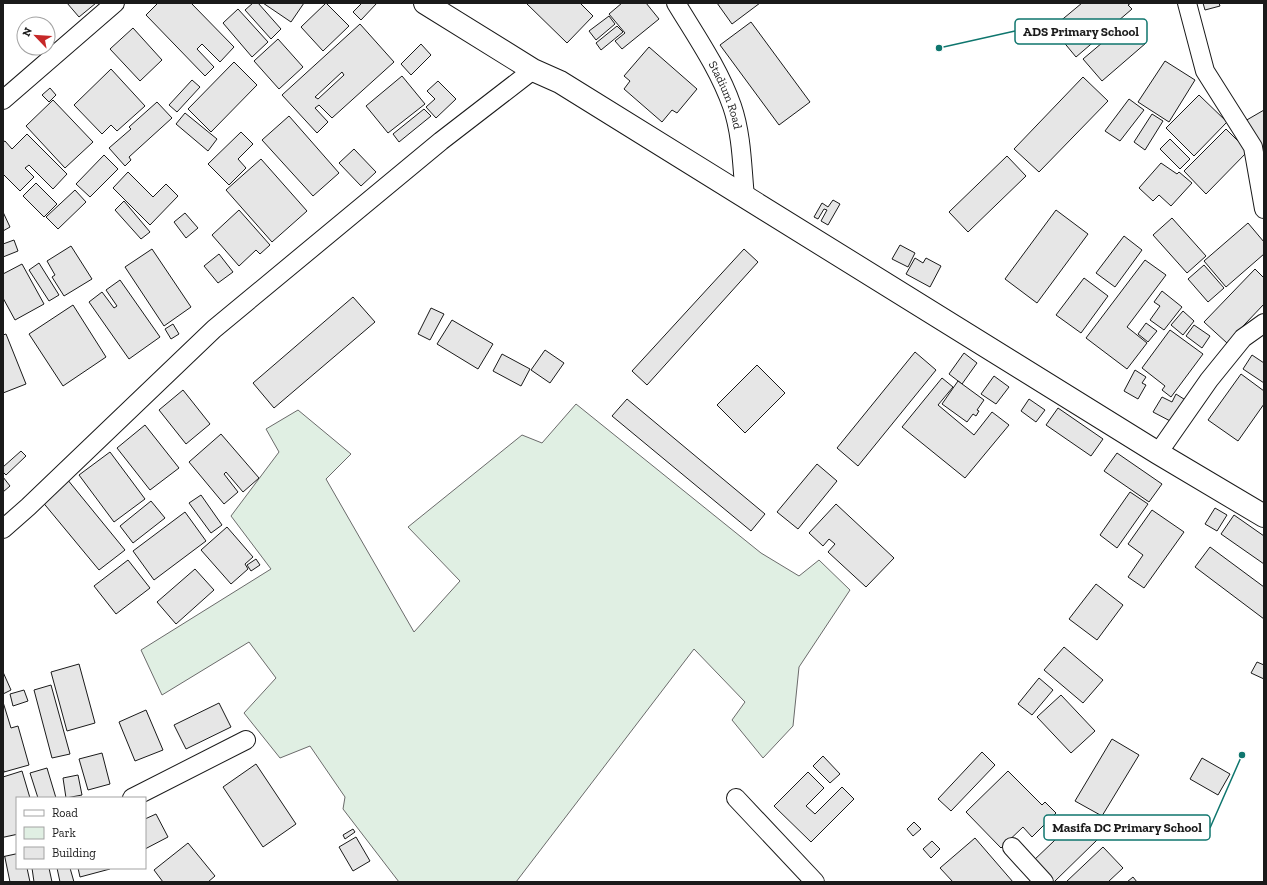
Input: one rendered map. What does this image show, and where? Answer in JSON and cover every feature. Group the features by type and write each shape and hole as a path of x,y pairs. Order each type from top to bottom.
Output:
{"main road":[{"path":"425,3 533,70 560,82 1158,453 1264,516"}],"street":[{"path":"3,100 115,3"},
{"name":"Stadium Road","path":"676,3 719,75 732,106 738,128 745,197"},
{"path":"1187,3 1205,71 1253,147 1264,209"},
{"path":"3,529 214,329 441,141 533,70"},
{"path":"1158,453 1209,380 1243,338 1264,323"},
{"path":"134,797 246,740"},
{"path":"736,798 815,882"},
{"path":"3,847 16,844"},
{"path":"1012,847 1044,882"}],"green space":[{"path":"576,404 761,553 799,576 819,560 850,590 799,667 793,726 763,758 732,720 745,702 694,649 516,882 399,882 343,809 345,797 310,746 280,758 244,713 276,678 249,642 162,695 141,650 271,569 231,516 279,452 266,429 298,410 351,454 326,479 414,632 460,581 408,527 522,435 542,443"}],"building":[{"path":"67,3 96,3 79,17"},
{"path":"158,3 191,3 234,47 220,62 202,44 197,49 214,67 205,76 146,15"},
{"path":"253,3 258,3 281,29 271,39 245,10"},
{"path":"263,3 304,3 291,22"},
{"path":"326,3 349,26 323,51 301,27"},
{"path":"362,3 377,3 361,20 353,12"},
{"path":"526,3 580,3 593,16 567,43"},
{"path":"622,3 646,3 659,19 622,49 615,41 625,33 609,14"},
{"path":"717,3 760,3 732,24"},
{"path":"1082,3 1131,3 1128,5 1132,9 1076,57 1052,28"},
{"path":"1203,3 1219,3 1220,6 1205,10"},
{"path":"238,9 268,42 252,57 223,23"},
{"path":"609,16 615,24 596,40 589,31"},
{"path":"1128,21 1146,43 1102,81 1083,59"},
{"path":"751,22 810,102 779,125 720,45"},
{"path":"360,24 394,62 332,118 319,105 315,108 328,122 317,133 282,95","holes":["342,72 344,75 318,99 315,97"]},
{"path":"617,26 623,32 601,50 596,43"},
{"path":"133,28 162,60 140,81 110,49"},
{"path":"278,39 303,67 279,89 254,61"},
{"path":"421,44 431,55 411,75 401,64"},
{"path":"649,47 697,89 677,113 672,110 662,122 624,89 630,81 624,76"},
{"path":"1165,61 1195,80 1169,122 1138,102"},
{"path":"234,62 257,85 211,132 188,109"},
{"path":"111,69 145,106 117,131 111,125 102,134 74,105"},
{"path":"402,76 425,104 388,133 366,106"},
{"path":"1083,77 1108,101 1039,172 1014,149"},
{"path":"192,80 200,87 177,112 169,105"},
{"path":"438,81 456,99 436,118 426,107 435,99 427,91"},
{"path":"50,88 56,95 49,102 42,95"},
{"path":"1199,95 1227,122 1194,156 1166,128"},
{"path":"1129,99 1144,110 1120,141 1105,131"},
{"path":"53,100 93,142 65,168 26,126"},
{"path":"157,102 172,118 129,157 131,160 125,166 109,148 131,129 129,127"},
{"path":"424,109 431,116 399,142 393,134"},
{"path":"1264,110 1264,149 1262,151 1245,121"},
{"path":"185,113 217,139 208,151 176,124"},
{"path":"1152,114 1163,121 1145,150 1134,142"},
{"path":"289,116 339,173 313,196 262,140"},
{"path":"1226,129 1248,151 1206,194 1184,171"},
{"path":"241,132 253,144 238,159 246,168 229,185 208,164"},
{"path":"27,134 67,174 53,189 29,165 25,168 34,177 20,191 3,174 3,142 5,141 12,149"},
{"path":"1170,139 1190,159 1180,169 1160,149"},
{"path":"354,149 376,172 361,186 339,163"},
{"path":"104,155 118,169 90,197 76,184"},
{"path":"1007,156 1026,176 968,232 949,212"},
{"path":"261,159 307,211 272,242 226,190"},
{"path":"1161,163 1177,174 1179,172 1192,183 1171,206 1159,195 1153,201 1139,188"},
{"path":"128,172 153,197 166,184 178,196 150,225 113,188"},
{"path":"36,183 57,204 44,217 23,196"},
{"path":"75,190 86,202 58,229 46,217"},
{"path":"833,200 840,204 828,225 821,221 827,210 824,209 818,219 814,217 822,203 828,207"},
{"path":"124,201 150,232 141,239 115,210"},
{"path":"239,210 270,245 260,254 256,250 239,266 212,235"},
{"path":"1056,210 1088,234 1037,303 1005,279"},
{"path":"3,212 10,227 3,231"},
{"path":"185,213 198,228 186,238 174,222"},
{"path":"1172,218 1206,256 1187,273 1153,235"},
{"path":"1248,223 1264,242 1264,254 1226,287 1204,261"},
{"path":"1124,236 1142,250 1115,287 1096,273"},
{"path":"14,240 18,251 3,257 3,244"},
{"path":"900,245 915,253 908,267 892,259"},
{"path":"71,246 92,279 64,296 52,277 55,275 47,261"},
{"path":"152,249 191,307 164,326 125,267"},
{"path":"744,249 758,262 647,385 632,371"},
{"path":"219,254 233,272 218,283 204,266"},
{"path":"915,258 923,263 926,258 941,266 930,287 906,274"},
{"path":"1145,260 1166,275 1127,327 1147,343 1127,369 1086,338"},
{"path":"39,263 59,295 49,301 29,270"},
{"path":"22,264 44,304 15,320 3,298 3,274"},
{"path":"1204,265 1224,288 1208,302 1188,279"},
{"path":"1255,269 1264,278 1264,304 1227,343 1204,322"},
{"path":"1084,278 1108,296 1081,333 1056,315"},
{"path":"120,280 160,337 129,359 89,302 102,292 114,308 117,306 106,290"},
{"path":"1162,291 1182,307 1164,330 1150,320 1160,306 1154,302"},
{"path":"353,297 375,322 274,408 253,383"},
{"path":"73,305 106,357 63,386 29,334"},
{"path":"431,308 444,314 430,340 418,334"},
{"path":"1183,311 1194,321 1183,335 1171,325"},
{"path":"452,320 493,344 478,369 437,344"},
{"path":"1146,323 1157,331 1148,342 1138,334"},
{"path":"173,324 179,334 171,339 165,329"},
{"path":"1194,325 1210,336 1202,348 1186,336"},
{"path":"1170,330 1203,354 1171,397 1162,390 1165,386 1142,368"},
{"path":"6,334 26,384 3,393 3,335"},
{"path":"545,350 564,363 550,383 531,370"},
{"path":"915,352 936,370 858,466 837,448"},
{"path":"964,353 977,363 962,384 949,374"},
{"path":"502,354 530,369 521,386 493,371"},
{"path":"1252,355 1264,363 1264,383 1243,369"},
{"path":"757,365 785,393 745,433 717,405"},
{"path":"1135,370 1146,377 1142,383 1146,385 1138,399 1124,391"},
{"path":"1241,374 1264,391 1264,404 1238,441 1208,420"},
{"path":"994,376 1009,387 996,404 981,394"},
{"path":"942,378 953,387 938,405 974,435 992,412 1009,425 965,478 902,427"},
{"path":"958,381 984,400 977,410 979,411 976,416 973,414 967,422 942,404"},
{"path":"183,390 210,424 186,444 159,410"},
{"path":"1176,394 1187,401 1174,423 1153,412 1162,397 1172,402"},
{"path":"627,399 765,514 751,531 612,416"},
{"path":"1029,399 1045,410 1036,422 1021,411"},
{"path":"1058,408 1103,439 1091,456 1046,425"},
{"path":"145,425 179,468 150,490 117,448"},
{"path":"221,434 259,478 243,492 226,472 224,474 238,492 224,504 189,462"},
{"path":"21,451 26,456 6,475 3,472 3,467"},
{"path":"110,452 145,499 114,522 79,475"},
{"path":"1117,453 1162,484 1149,502 1104,471"},
{"path":"817,464 837,481 798,529 777,512"},
{"path":"3,477 10,486 3,492"},
{"path":"67,479 125,550 99,570 41,500"},
{"path":"1130,492 1148,504 1117,548 1100,535"},
{"path":"201,495 222,525 211,533 189,503"},
{"path":"151,501 165,518 133,543 120,526"},
{"path":"836,504 894,558 866,587 828,552 835,544 829,539 823,546 809,533"},
{"path":"1215,508 1227,515 1217,531 1205,524"},
{"path":"1152,510 1184,532 1144,588 1128,577 1143,555 1128,544"},
{"path":"185,512 206,541 154,580 133,551"},
{"path":"1234,515 1264,536 1264,564 1221,534"},
{"path":"227,527 253,557 245,564 248,569 231,584 201,550"},
{"path":"1210,547 1264,587 1264,619 1195,567"},
{"path":"256,559 260,565 251,571 247,565"},
{"path":"128,560 150,588 116,614 94,586"},
{"path":"195,569 214,590 176,624 157,602"},
{"path":"1096,584 1123,605 1097,640 1069,619"},
{"path":"1064,647 1103,680 1083,703 1044,670"},
{"path":"1257,662 1264,665 1264,679 1251,673"},
{"path":"79,664 95,723 67,731 51,672"},
{"path":"3,672 11,690 3,694"},
{"path":"1039,678 1053,690 1032,715 1018,704"},
{"path":"51,685 70,754 52,758 34,690"},
{"path":"24,690 28,701 13,706 10,694"},
{"path":"1061,695 1095,731 1071,753 1037,717"},
{"path":"3,702 11,728 18,726 29,765 4,772 3,767"},
{"path":"219,703 231,727 186,749 174,725"},
{"path":"146,710 163,750 135,761 119,722"},
{"path":"1112,739 1139,755 1102,816 1075,801"},
{"path":"982,752 995,765 951,811 938,799"},
{"path":"102,753 110,784 88,790 79,759"},
{"path":"823,756 840,774 830,783 813,766"},
{"path":"1202,758 1230,774 1218,795 1190,779"},
{"path":"256,764 296,824 263,847 223,787"},
{"path":"47,768 56,797 38,797 30,773"},
{"path":"22,771 30,797 16,797 16,836 3,840 3,777"},
{"path":"1008,771 1042,805 1045,802 1056,813 1032,837 1023,827 1001,848 966,812"},
{"path":"808,772 824,788 806,806 815,814 842,787 854,799 811,842 774,806"},
{"path":"78,775 82,795 66,797 63,778"},
{"path":"156,814 168,837 146,848 146,819"},
{"path":"1077,819 1097,840 1054,882 1050,882 1032,862"},
{"path":"914,822 921,829 913,836 907,829"},
{"path":"353,829 355,832 345,839 343,835"},
{"path":"356,837 370,861 353,871 339,847"},
{"path":"975,838 1013,882 953,882 940,868"},
{"path":"932,841 940,849 931,858 923,849"},
{"path":"188,843 215,876 208,882 163,882 154,870"},
{"path":"1103,847 1123,868 1108,882 1066,882"},
{"path":"16,850 16,869 27,869 30,882 10,882 4,853"},
{"path":"32,869 49,869 52,882 34,882"},
{"path":"57,869 70,869 74,882 60,882"},
{"path":"78,869 110,869 80,877"},
{"path":"1133,877 1137,882 1127,882"}],"place":[{"name":"ADS Primary School","path":"939,48"},
{"name":"Masifa DC Primary School","path":"1242,755"}]}
